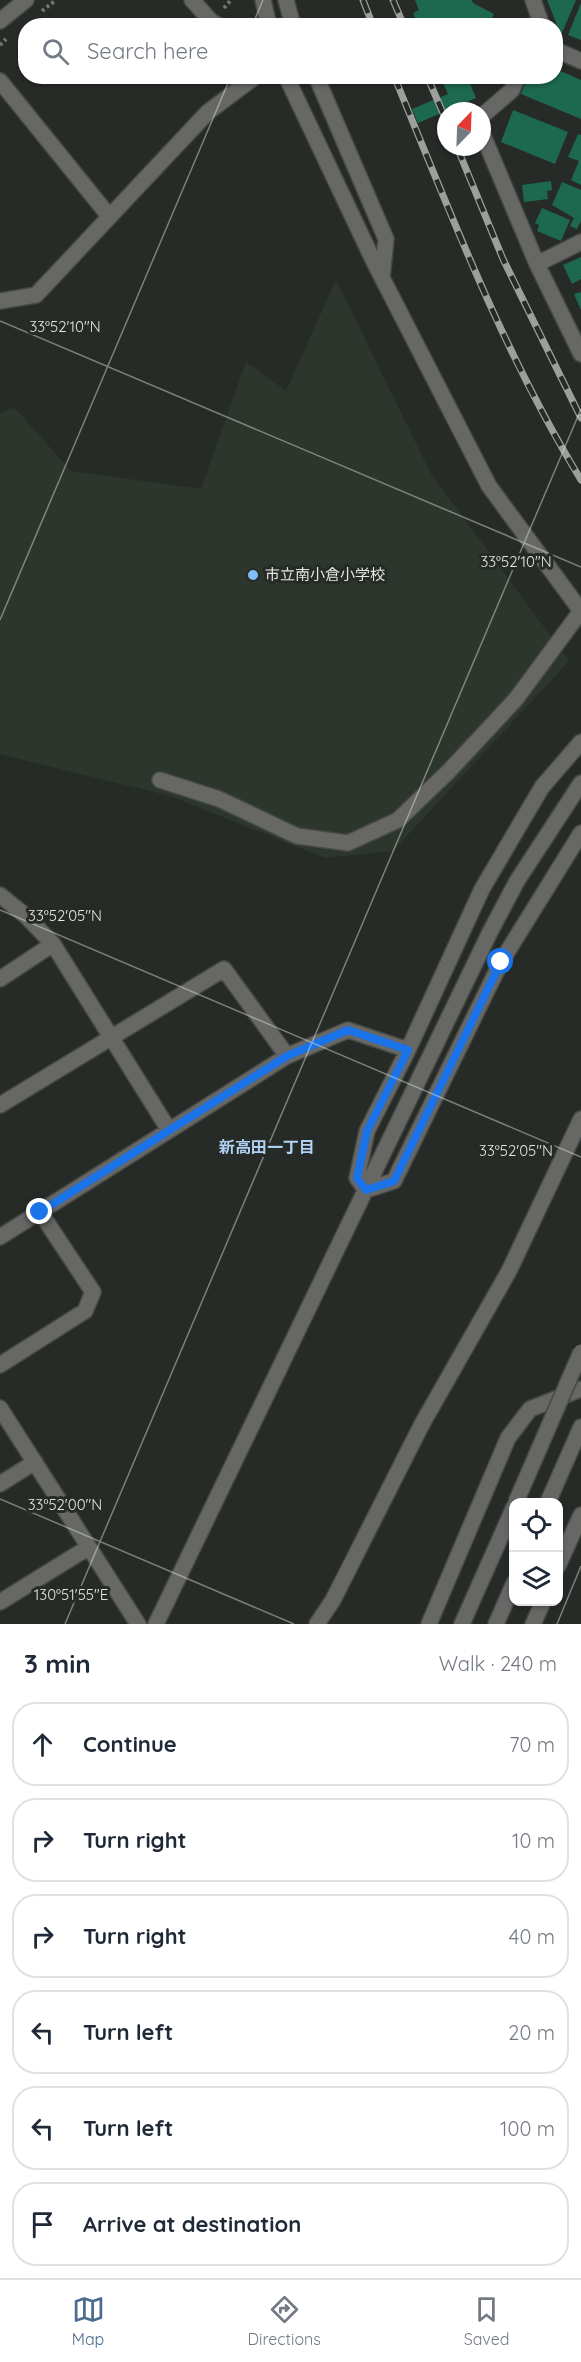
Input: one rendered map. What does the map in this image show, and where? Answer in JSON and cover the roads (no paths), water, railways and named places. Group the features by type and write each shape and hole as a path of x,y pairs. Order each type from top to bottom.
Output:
{"street":[{"path":"0,21 26,0"},
{"path":"192,0 208,18"},
{"path":"263,0 267,18"},
{"path":"286,0 291,18"},
{"path":"532,0 539,18"},
{"path":"563,53 581,61"},
{"path":"0,81 109,216"},
{"path":"0,301 36,295 208,112 245,84"},
{"path":"160,780 219,799 297,836 348,843 398,820 449,771 516,699 581,611 489,486 382,278 290,84"},
{"path":"319,84 386,239 382,278"},
{"path":"491,108 512,90 515,84"},
{"path":"491,154 537,264 581,354"},
{"path":"537,264 581,242"},
{"path":"366,1190 357,1178 367,1131 408,1050 482,889 542,787 581,742"},
{"path":"156,1624 517,881 581,783"},
{"path":"366,1190 394,1181 501,962 581,833"},
{"path":"0,895 26,916 53,944 169,1130"},
{"path":"0,979 53,944"},
{"path":"0,1105 224,969 287,1056"},
{"path":"0,1237 287,1056 348,1030 408,1050"},
{"path":"317,1624 333,1600 422,1424 508,1271 581,1119"},
{"path":"0,1365 85,1311 93,1292 40,1212"},
{"path":"517,1498 581,1352"},
{"path":"429,1624 508,1438 530,1409 581,1389"},
{"path":"0,1408 138,1624"},
{"path":"550,1498 581,1427"},
{"path":"0,1484 35,1462"},
{"path":"563,1555 581,1515"},
{"path":"462,1624 509,1517"},
{"path":"0,1602 89,1547"},
{"path":"496,1624 509,1593"},
{"path":"533,1624 541,1606"}],"railway":[{"path":"363,0 370,18"},
{"path":"393,0 401,18"},
{"path":"397,84 503,332 553,432 581,480"},
{"path":"430,84 438,102"},
{"path":"461,156 503,259 581,418"}],"place":[{"name":"市立南小倉小学校","path":"253,575"}],"district":[{"name":"新高田一丁目","path":"267,1147"}]}
